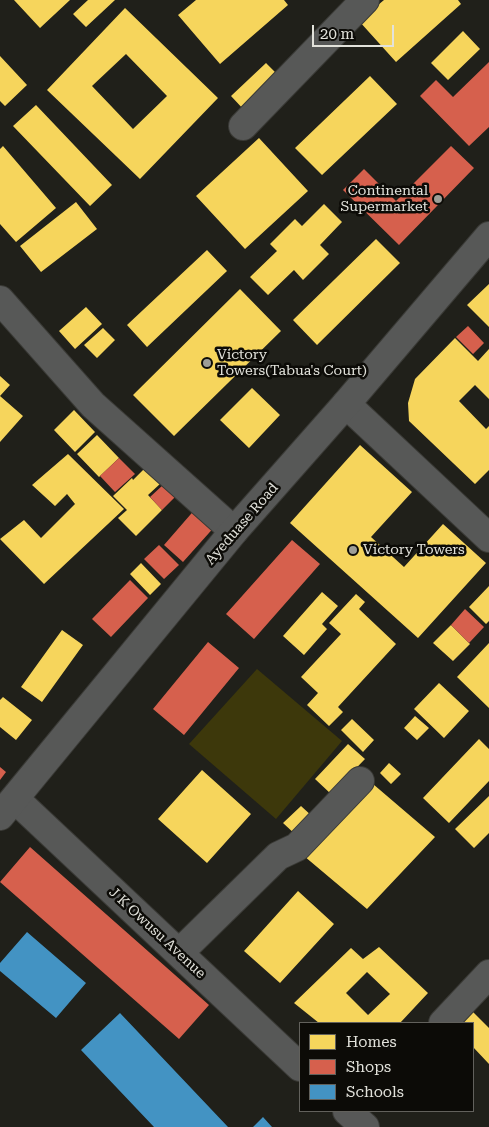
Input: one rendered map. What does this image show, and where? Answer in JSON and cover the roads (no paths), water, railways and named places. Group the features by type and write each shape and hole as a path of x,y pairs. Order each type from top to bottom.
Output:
{"street":[{"path":"243,126 365,0"},
{"name":"Ayeduase Road","path":"7,808 234,531 346,404 489,236"},
{"path":"0,300 93,405 234,531"},
{"path":"346,404 489,538"},
{"path":"178,953 278,856 297,848 360,781"},
{"name":"J K Owusu Avenue","path":"7,808 178,953 299,1066"},
{"path":"444,1022 489,974"}],"place":[{"name":"Continental Supermarket","path":"438,199"},
{"name":"Victory Towers(Tabua's Court)","path":"207,363"},
{"name":"Victory Towers","path":"353,550"}]}
